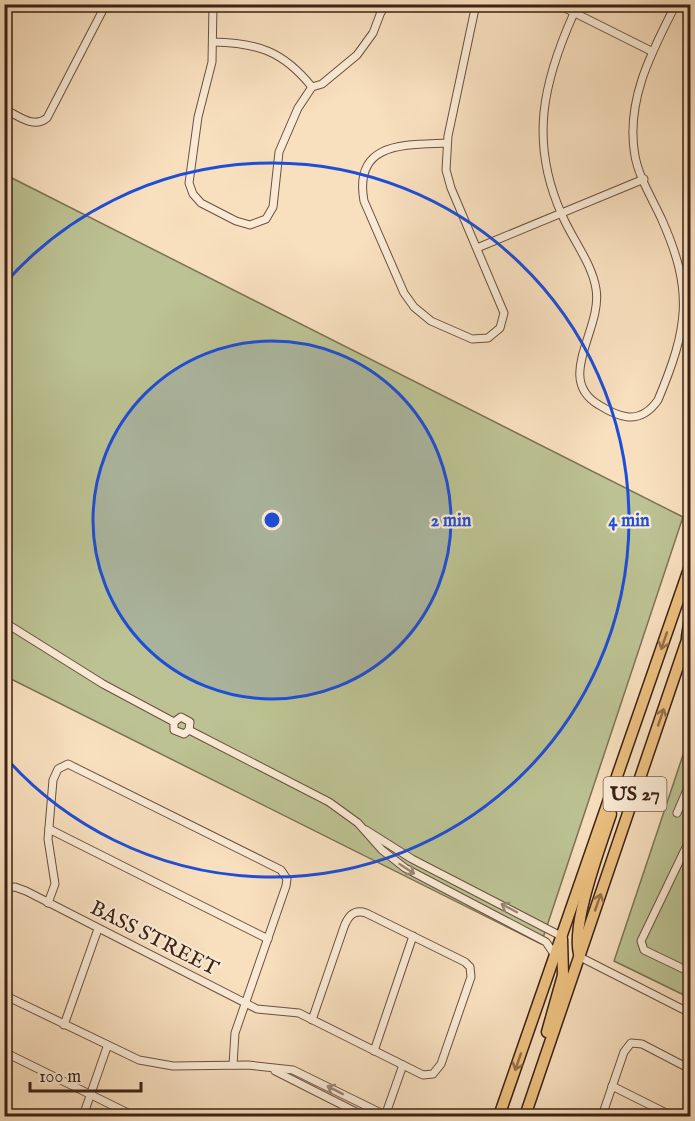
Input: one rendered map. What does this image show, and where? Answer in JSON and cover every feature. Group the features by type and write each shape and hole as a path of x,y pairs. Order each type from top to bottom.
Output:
{"highway":[{"name":"US 27","path":"499,1116 690,566"},
{"path":"686,643 690,617"},
{"name":"US 27","path":"525,1115 690,631"},
{"path":"580,957 576,948 578,931 591,876 616,800 615,781"},
{"path":"525,1115 527,1092 563,975 561,936"}],"street":[{"path":"4,109 34,124 41,123 47,118 106,4"},
{"path":"213,4 212,62 191,159 189,183 193,194 201,203 245,225 257,224 271,212 276,165 282,140 312,87 322,84 357,55 373,33 383,8 370,4"},
{"path":"447,143 398,145 385,149 374,157 364,174 364,201 404,293 414,306 431,321 472,339 488,338 500,328 504,313 448,180 447,143 476,4"},
{"path":"557,4 651,51"},
{"path":"574,14 554,58 544,112 546,162 561,213 592,276 596,292 595,317 578,371 580,386 584,393 600,405 624,416 644,414 658,400 684,316 683,280 668,233 635,157 634,122 640,86 651,51 676,4"},
{"path":"213,42 240,43 271,51 293,66 312,87"},
{"path":"477,248 644,179"},
{"path":"4,622 103,684 174,722"},
{"path":"181,717 186,718 190,722 189,730 184,734 178,733 174,730 174,722 181,717"},
{"path":"189,730 322,798 411,859 561,936"},
{"path":"48,903 55,884 50,858 49,829 53,780 61,766 68,764 277,867 286,876 286,886 234,1038 233,1065"},
{"path":"677,813 690,783"},
{"path":"49,829 268,939"},
{"path":"365,829 382,850 405,868 546,942 554,954"},
{"path":"689,845 641,941 644,950 690,972"},
{"name":"BASS STREET","path":"4,888 20,889 261,1011 288,1011 312,1020 423,1075 433,1074 441,1064 471,976 470,967 465,962 413,936"},
{"path":"312,1020 344,927 352,914 366,912 413,936 374,1051"},
{"path":"64,1025 98,929"},
{"path":"580,957 690,1013"},
{"path":"4,995 133,1058 159,1065 233,1065 301,1073 385,1116 403,1065"},
{"path":"602,1116 624,1052 631,1043 642,1044 690,1069"},
{"path":"83,1116 107,1047"},
{"path":"4,1052 135,1116"},
{"path":"273,1069 364,1116"},
{"path":"612,1086 672,1116"},
{"path":"688,1116 690,1112"}],"green space":[{"path":"4,174 683,517 541,944 5,676"},
{"path":"690,734 690,998 614,961"}]}
